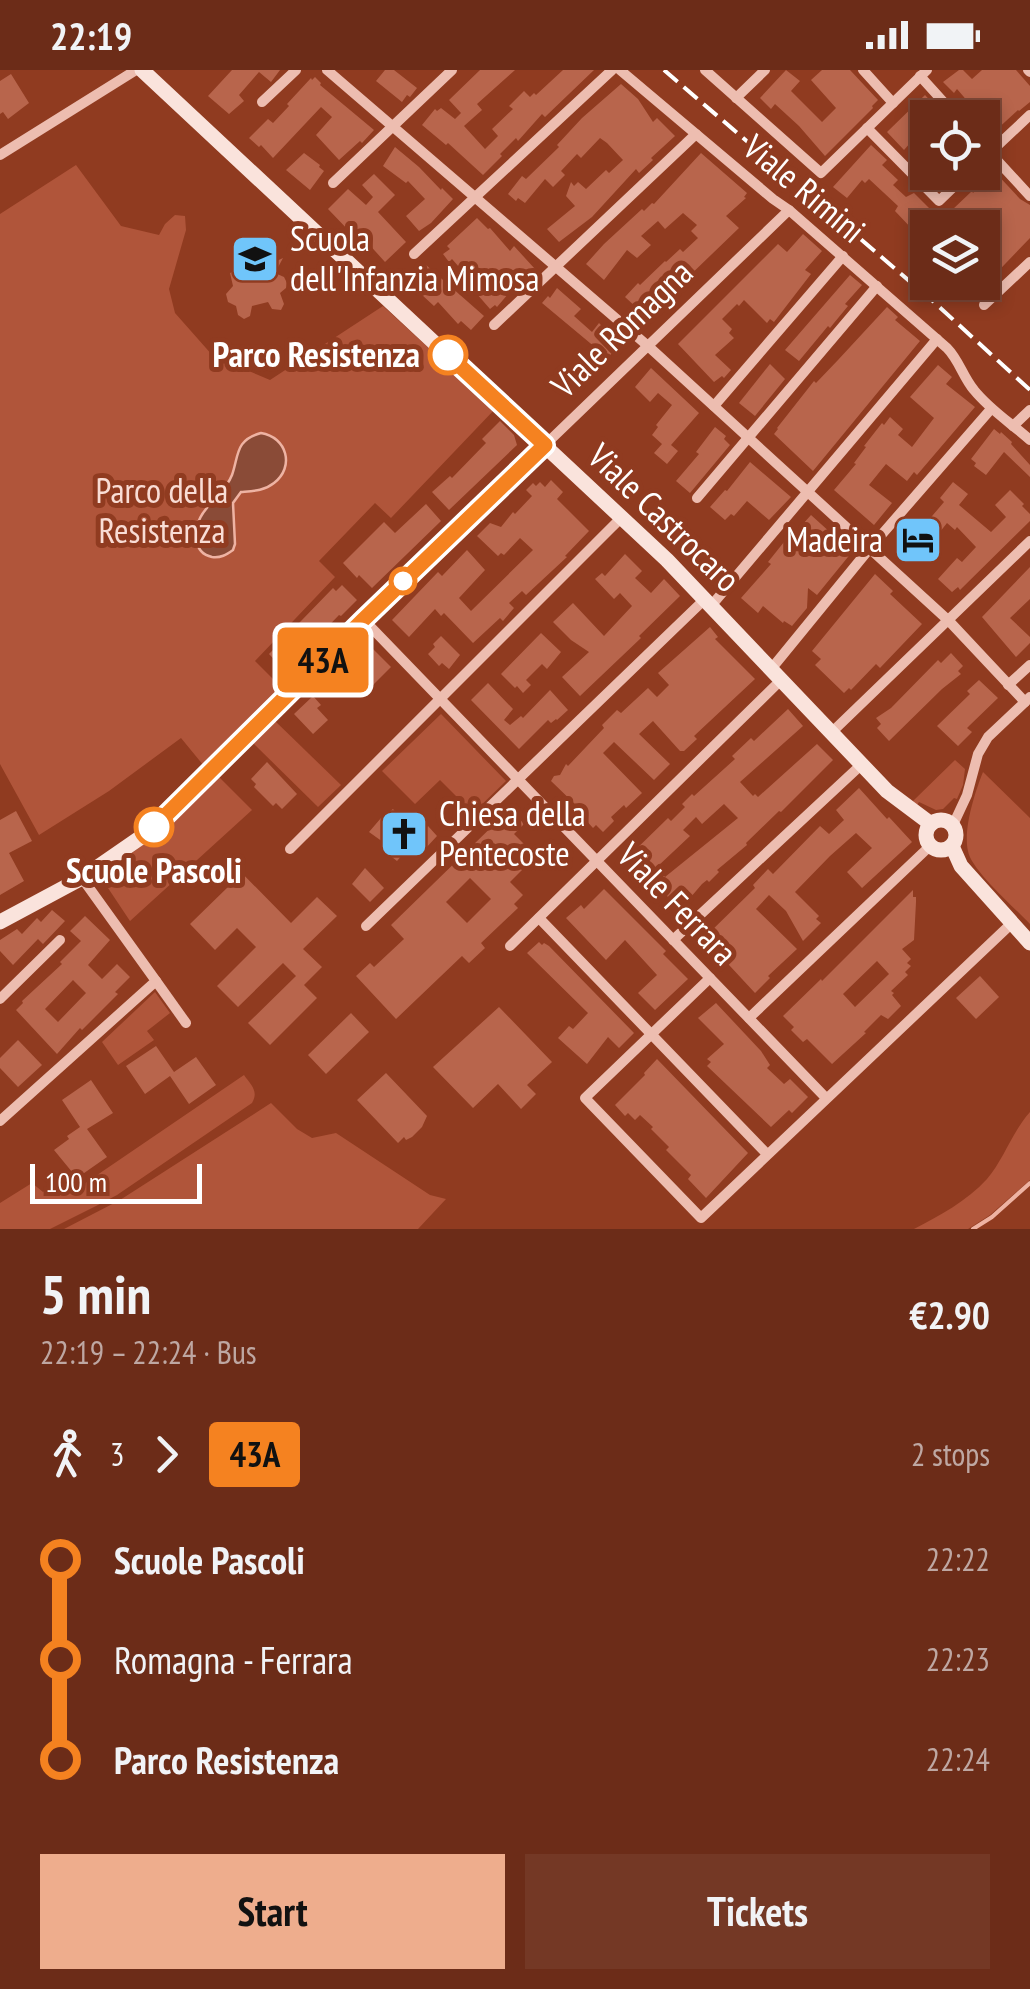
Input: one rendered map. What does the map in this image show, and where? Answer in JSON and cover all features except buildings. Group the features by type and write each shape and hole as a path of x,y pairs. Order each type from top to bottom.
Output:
{"street":[{"path":"0,155 139,70"},
{"name":"Viale Castrocaro","path":"139,70 622,517 781,678 796,688 887,791 931,824"},
{"path":"262,102 296,70"},
{"path":"327,70 648,346 949,621 1028,700 988,737 952,825"},
{"path":"333,183 452,70"},
{"path":"414,254 612,70"},
{"name":"Viale Rimini","path":"620,70 937,339 955,356 990,409 1030,440"},
{"path":"704,70 822,172 924,73 944,100"},
{"path":"736,98 766,70"},
{"path":"862,70 893,103"},
{"path":"1000,140 1030,115"},
{"path":"868,128 910,171"},
{"path":"494,324 696,134"},
{"path":"1000,167 1030,196"},
{"path":"928,190 939,201 950,190"},
{"name":"Viale Romagna","path":"0,922 82,878 150,831 789,210"},
{"path":"714,406 842,256"},
{"path":"984,304 1030,262"},
{"path":"697,498 877,286"},
{"path":"366,926 708,602 808,492 937,339"},
{"path":"510,946 781,678 870,548 990,409"},
{"path":"1013,426 1030,410"},
{"path":"290,849 622,517"},
{"path":"828,728 949,621 1030,542"},
{"name":"Viale Ferrara","path":"363,620 826,1098"},
{"path":"1008,684 1030,664"},
{"path":"674,940 862,764"},
{"path":"952,846 939,850 930,846 926,837 931,824 944,820 952,825 956,833 952,846 961,866 1030,943"},
{"path":"749,1018 930,846"},
{"path":"82,878 186,1023"},
{"path":"538,918 768,1154"},
{"path":"710,978 585,1098 701,1218 1011,924"},
{"path":"0,999 60,940"},
{"path":"0,1121 156,981"}],"green space":[{"name":"Parco della Resistenza","path":"76,165 121,226 159,235 175,215 185,216 186,230 169,289 175,313 213,356 270,380 383,306 495,409 391,518 375,503 319,561 335,577 255,661 283,689 204,766 181,738 109,791 39,835 0,764 0,214"},
{"path":"441,714 506,781 473,813 440,780 415,804 382,771"},
{"path":"273,719 341,785 318,807 251,741"},
{"path":"955,760 965,769 957,799 943,809 919,802 917,805 913,801"},
{"path":"983,772 1030,818 1030,924 985,878 968,851 968,822"},
{"path":"217,775 252,810 130,921 100,876 154,837"},
{"path":"155,992 170,1013 147,1031 154,1040 118,1065 102,1042"},
{"path":"244,1075 254,1092 252,1103 117,1195 50,1229 0,1229 0,1203 32,1183 43,1192 68,1176 78,1188"},
{"path":"271,1103 312,1138 336,1133 430,1195 446,1199 418,1229 64,1229 120,1200"},
{"path":"1030,1112 1030,1180 968,1229 914,1229 979,1187"}],"shaded area":[{"path":"261,433 282,446 286,461 281,476 270,486 241,492 233,503 233,550 218,557 206,555 198,544 199,521 228,483 242,444"}],"waterway":[{"path":"973,1229 1030,1183"}],"railway":[{"path":"664,70 1030,390"}],"bus line":[{"name":"43A","path":"154,827 545,445 448,355"}],"place":[{"name":"Scuola dell'Infanzia Mimosa","path":"255,259"},
{"name":"Parco Resistenza","path":"448,355"},
{"name":"Madeira","path":"918,540"},
{"name":"Scuole Pascoli","path":"154,827"},
{"name":"Chiesa della Pentecoste","path":"404,834"}]}
